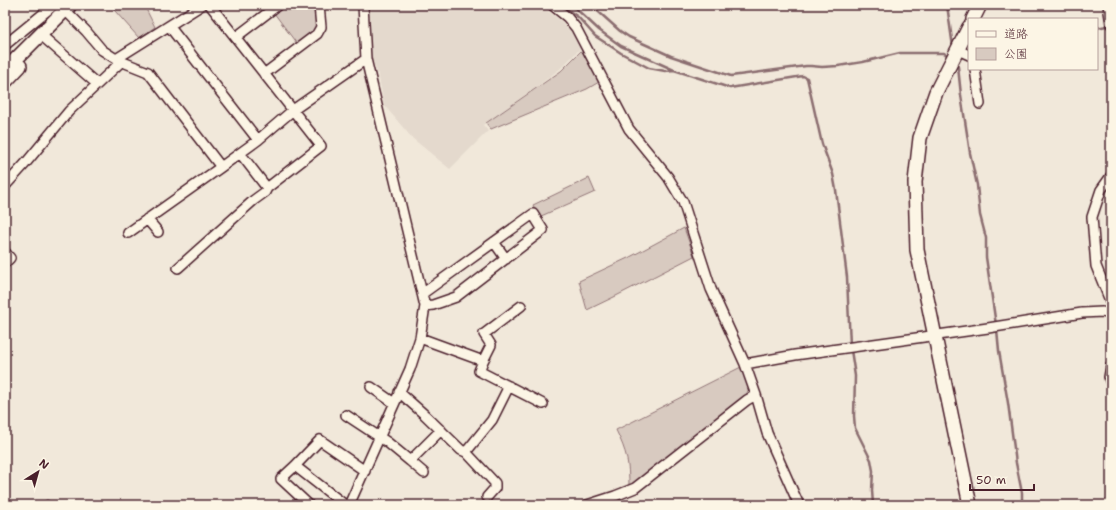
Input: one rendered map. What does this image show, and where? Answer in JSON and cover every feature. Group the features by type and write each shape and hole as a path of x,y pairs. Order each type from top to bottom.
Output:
{"street":[{"path":"5,185 26,164 69,111 119,60 202,5"},
{"path":"178,268 254,200 265,192 267,188 321,146 210,5"},
{"path":"236,37 278,5"},
{"path":"264,74 317,34 321,27 320,5"},
{"path":"349,505 410,369 420,338 425,306 366,59 363,5"},
{"path":"552,5 568,16 576,28 629,129 668,177 683,202 711,289 745,364 756,394 767,433 799,505"},
{"path":"974,18 980,5"},
{"path":"1108,5 1111,23"},
{"path":"5,82 22,64 62,6"},
{"path":"5,45 62,6"},
{"path":"62,6 102,50 119,60 148,72 222,168"},
{"path":"169,26 258,140"},
{"path":"968,30 959,55 936,92 920,138 914,182 917,250 970,505"},
{"path":"7,66 41,35"},
{"path":"41,35 97,84"},
{"path":"128,233 222,168 293,110 366,59"},
{"path":"975,70 980,104"},
{"path":"240,153 267,188"},
{"path":"1111,176 1101,190 1092,217 1096,266 1111,303"},
{"path":"422,294 533,214 543,230 456,297 433,305 425,306"},
{"path":"147,219 158,232"},
{"path":"494,242 506,259"},
{"path":"5,252 10,258 5,263"},
{"path":"520,306 484,334 491,345 478,371 543,404"},
{"path":"745,364 795,355 935,336 1082,313 1102,312 1111,314"},
{"path":"420,338 483,361"},
{"path":"1111,366 1109,377 1111,383"},
{"path":"466,452 492,420 509,386"},
{"path":"371,387 394,403"},
{"path":"399,392 461,450 466,452 495,483 496,488 488,497"},
{"path":"587,505 635,488 756,394"},
{"path":"346,415 380,438 424,473"},
{"path":"410,461 441,430"},
{"path":"309,505 281,479 320,440 365,471"},
{"path":"295,466 345,505"}],"shaded area":[{"path":"368,5 540,5 561,21 571,32 580,49 561,68 483,125 488,131 450,169 412,138 384,105 379,78 371,56"}],"green space":[{"path":"112,5 144,5 155,27 139,38 115,11"},
{"path":"285,5 316,5 316,29 297,44 274,13"},
{"path":"582,50 599,82 587,89 491,129 486,123 561,71"},
{"path":"589,178 595,192 539,217 533,205"},
{"path":"684,228 694,256 587,310 579,281 630,257"},
{"path":"741,367 749,388 746,396 629,487 627,458 616,430"}],"waterway":[{"path":"561,5 578,17 595,36 621,53 649,68 665,71 674,70"},
{"path":"572,5 599,30 621,46 674,70 730,88 803,76 807,78 822,144 833,174 836,190 847,277 850,345"},
{"path":"591,5 620,31 629,37 671,56 731,76 806,66 838,66 863,62 900,53 944,53 950,57"},
{"path":"947,5 953,47"},
{"path":"1098,28 1111,25"},
{"path":"956,64 958,67 970,153 977,185 980,215 986,238 986,257 996,325"},
{"path":"997,330 1016,463 1022,493 1022,505"},
{"path":"851,350 855,376 855,428 871,460 873,471 873,505"}]}
